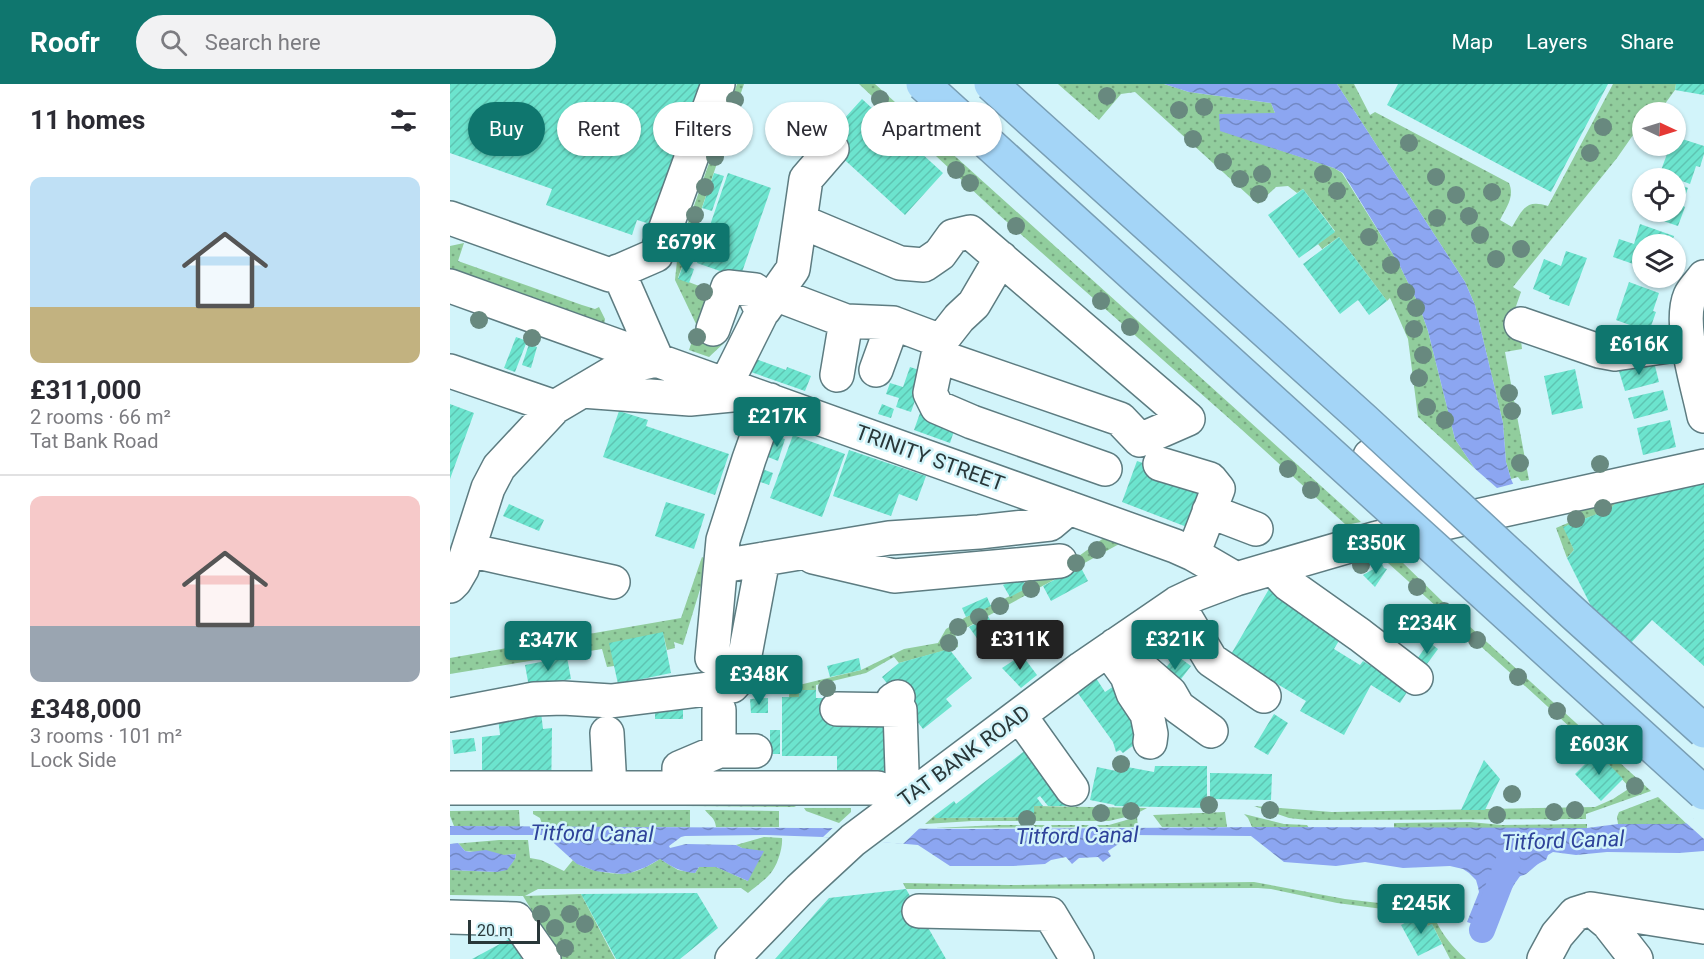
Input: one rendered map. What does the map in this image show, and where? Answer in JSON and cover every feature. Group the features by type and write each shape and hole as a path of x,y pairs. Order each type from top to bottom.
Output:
{"highway":[{"path":"923,84 1704,793"},
{"path":"991,84 1704,731"}],"street":[{"path":"450,218 610,274 656,255 718,84"},
{"path":"712,658 723,540 748,459 748,392 769,303 793,269 806,179 826,156"},
{"path":"713,329 728,286 756,290 756,299 769,303 846,321 893,323 940,348 1120,419 1140,440 1188,419 970,232 953,236 940,254 924,265 900,264 800,221"},
{"path":"1000,258 974,304 959,318 940,348 930,393 937,407 972,422 1105,469"},
{"path":"450,586 462,569 488,488 499,467 569,399 621,368 657,360 618,271"},
{"path":"1704,277 1690,296 1686,314 1689,343 1704,416"},
{"name":"TRINITY STREET","path":"450,286 1193,554 1236,579"},
{"path":"837,375 846,321"},
{"path":"876,370 893,323"},
{"path":"1521,324 1599,351 1615,354 1689,343"},
{"path":"450,370 569,399 690,399 748,392"},
{"path":"1370,456 1417,501 1427,526"},
{"name":"TAT BANK ROAD","path":"732,959 800,889 865,831 1111,647 1177,603 1236,579 1377,538 1704,466"},
{"path":"1176,473 1210,479 1218,489 1193,554"},
{"path":"722,566 889,538 979,532 1050,524 1069,508"},
{"path":"1209,511 1256,529"},
{"path":"468,550 613,582"},
{"path":"798,554 894,576 1060,561"},
{"path":"450,715 534,699 611,700 732,686 741,676 763,559"},
{"path":"1274,569 1288,584 1416,678"},
{"path":"1177,603 1211,660 1264,696"},
{"path":"1111,647 1170,693 1178,707 1210,731"},
{"path":"1111,647 1127,676 1133,693 1147,714 1151,734 1150,742"},
{"path":"450,788 878,788 903,801 899,704 846,713"},
{"path":"719,710 719,751"},
{"path":"1020,716 1072,789"},
{"path":"607,733 610,788"},
{"path":"680,788 679,768 719,751 755,751"},
{"path":"1591,909 1608,923 1636,959"},
{"path":"1544,959 1557,935 1575,914 1591,909 1704,927"},
{"path":"919,911 1050,914 1077,959"},
{"path":"450,916 516,919 544,959"}],"green space":[{"path":"737,84 744,84 738,102 731,102"},
{"path":"859,84 875,84 895,102 878,102"},
{"path":"1058,84 1164,84 1189,92 1271,103 1275,113 1220,130 1334,168 1342,173 1399,264 1419,305 1428,331 1455,439 1475,469 1418,417 1408,339 1390,298 1387,301 1339,237 1322,249 1318,244 1335,231 1303,189 1297,193 1288,186 1276,187 1258,204 1135,92 1121,94 1099,120"},
{"path":"1337,84 1354,84 1370,115 1375,112 1509,183 1510,198 1500,220 1512,227 1526,207 1535,204 1548,206 1613,84 1676,84 1675,90 1666,102 1632,102 1632,136 1513,287 1521,292 1509,326 1521,340 1522,349 1505,352 1529,480 1521,481 1518,477 1511,479 1506,462 1503,423 1475,305 1465,282"},
{"path":"712,156 720,156 678,278 715,292 700,334 724,343 709,357 689,350 697,326 675,280 678,251"},
{"path":"936,156 955,156 1361,522 1346,525"},
{"path":"464,243 458,261 582,305 595,309 599,307 605,319 604,325 450,277 450,246"},
{"path":"1616,503 1610,509 1564,527 1574,550 1567,558 1556,528 1570,522 1575,512"},
{"path":"1105,537 1121,543 955,634 958,647 899,663 894,657 866,673 816,685 816,690 799,690 799,697 789,697 790,685 799,685 861,670 904,649 938,643 946,629 1027,588 1025,585 1057,572"},
{"path":"702,557 709,560 683,645 674,642 675,648 667,650 663,633 614,666 607,667 602,649 450,674 450,658 681,618"},
{"path":"1400,560 1446,605 1651,791 1586,814 1586,819 1307,820 1289,818 1254,806 1332,812 1595,807 1630,788 1597,752 1388,563"},
{"path":"1658,797 1687,824 1618,824 1619,812"},
{"path":"450,801 805,802 794,807 450,805"},
{"path":"1034,806 1147,808 1134,815 1109,821 972,821 925,824 934,816 937,818 1034,817"},
{"path":"804,808 851,808 851,812 839,823 806,811"},
{"path":"519,810 520,827 454,826 450,816 450,811"},
{"path":"690,810 690,827 543,827 540,818 533,814 533,811"},
{"path":"705,810 779,811 779,827 716,827 713,819"},
{"path":"1225,812 1227,827 1162,827 1153,815"},
{"path":"1244,814 1284,824 1307,825 1309,828 1252,827"},
{"path":"1137,817 1138,827 934,828 999,825 1109,825"},
{"path":"1470,822 1502,825 1587,824 1587,828 1394,828 1394,823"},
{"path":"764,837 782,838 779,857 773,871 748,893 741,888 538,889 525,896 581,894 615,959 561,959 523,896 450,895 450,870 497,872 507,869 516,854 465,851 458,843 528,840 530,858 541,860 564,871 573,860 584,867 600,871 616,874 629,873 660,859 678,870 695,873 699,867 716,867 748,881 742,848 736,845"},
{"path":"1254,882 1345,899 1421,908 1422,899 1432,901 1434,917 1438,925 1448,940 1466,959 1450,959 1432,924 1428,926 1421,914 1337,903 1271,889 906,889 903,883 1008,885"}],"water":[{"name":"Titford Canal","path":"1164,84 1337,84 1465,282 1475,305 1503,423 1506,462 1511,479 1548,563 1589,639 1704,739 1704,851 1607,852 1576,855 1553,852 1546,860 1520,877 1504,896 1487,895 1481,917 1476,925 1467,922 1479,892 1478,887 1476,880 1463,869 1450,866 1403,868 1365,862 1336,866 1284,862 1251,836 1132,835 1108,851 1111,856 1103,862 1098,857 1079,858 1072,864 1066,857 1051,860 1045,864 1013,866 950,866 918,845 823,837 685,836 669,846 670,848 686,844 736,845 764,851 748,881 716,867 699,867 695,873 685,872 660,859 630,873 595,871 577,864 545,835 450,835 450,826 973,829 1587,828 1618,824 1681,824 1689,823 1697,815 1500,535 1475,469 1455,439 1428,331 1419,305 1399,264 1343,173 1334,168 1220,131 1219,114 1275,113 1271,103 1189,92"},
{"path":"458,843 465,851 486,850 504,855 516,854 515,859 507,870 497,872 450,870 450,844"}],"pier":[{"path":"1465,460 1497,488 1516,483 1551,561 1591,637 1704,735 1704,839 1684,821 1694,818 1692,813 1563,688 1494,551 1497,535 1480,485"},
{"path":"837,824 923,825 903,844 823,837"}],"building":[{"path":"450,84 708,84 702,101 695,99 694,102 653,102 653,156 674,156 650,224 637,220 632,235 546,205 552,189 450,153"},
{"path":"1398,84 1608,84 1551,192 1387,105"},
{"path":"1676,84 1704,84 1704,95 1675,90"},
{"path":"862,99 865,102 861,102 861,156 924,156 943,173 905,215 840,156 849,156 849,113"},
{"path":"1686,140 1704,146 1700,167 1696,166 1690,184 1686,183 1686,168 1662,168 1666,156 1686,156"},
{"path":"714,173 724,176 712,211 702,208"},
{"path":"728,173 771,188 740,278 697,263"},
{"path":"1303,189 1335,232 1299,258 1268,215"},
{"path":"1666,222 1679,222 1678,226"},
{"path":"1640,224 1668,234 1637,234"},
{"path":"1339,237 1387,301 1369,315 1358,300 1340,314 1303,264"},
{"path":"1619,239 1632,243 1632,264 1613,257"},
{"path":"691,240 699,243 692,264 684,261"},
{"path":"1566,251 1587,258 1569,306 1549,299 1550,296 1533,289 1544,259 1561,266"},
{"path":"683,265 694,269 689,283 678,279"},
{"path":"1629,282 1632,283 1632,288 1645,288 1659,293 1653,311 1656,312 1649,332 1616,320"},
{"path":"516,337 527,341 515,372 504,368"},
{"path":"529,344 537,347 531,368 522,365"},
{"path":"753,358 811,376 805,391 748,371"},
{"path":"1654,362 1659,382 1625,391 1619,371"},
{"path":"910,367 925,372 911,412 896,407 899,398 886,394 890,383 903,387"},
{"path":"1575,369 1583,408 1552,415 1544,376"},
{"path":"1663,390 1668,410 1634,419 1628,398"},
{"path":"450,404 474,413 450,479"},
{"path":"882,404 894,409 891,418 878,414"},
{"path":"619,411 648,420 646,426 729,454 715,495 603,457"},
{"path":"920,413 956,425 950,443 914,430"},
{"path":"1670,420 1676,447 1643,455 1637,428"},
{"path":"793,435 845,454 822,517 770,498"},
{"path":"775,436 785,439 778,461 768,457"},
{"path":"849,450 926,476 917,501 899,494 891,516 833,496"},
{"path":"1137,461 1143,463 1144,461 1206,491 1192,529 1122,502"},
{"path":"759,468 773,473 769,485 755,480"},
{"path":"1704,483 1704,666 1652,620 1630,644 1594,612 1567,558 1574,550 1563,527 1610,509 1616,503"},
{"path":"666,502 705,514 694,549 655,536"},
{"path":"509,504 544,520 539,531 503,516"},
{"path":"1382,564 1387,569 1375,587 1363,575"},
{"path":"1080,566 1088,581 1051,601 1043,586"},
{"path":"1021,576 1027,588 1010,597 1003,585"},
{"path":"1269,589 1343,634 1334,649 1360,665 1363,661 1409,689 1400,703 1371,685 1344,735 1300,711 1306,701 1230,656"},
{"path":"987,597 991,606 966,617 962,608"},
{"path":"988,616 998,634 981,644 969,627"},
{"path":"663,632 671,673 618,684 609,643"},
{"path":"1429,642 1438,649 1424,668 1415,662"},
{"path":"949,649 972,678 946,699 952,706 923,729 882,677 899,663"},
{"path":"1022,655 1037,675 1021,688 1002,668"},
{"path":"1176,655 1191,666 1175,687 1160,675"},
{"path":"567,657 571,679 529,687 525,665"},
{"path":"859,658 861,670 830,677 827,666"},
{"path":"1096,678 1105,692 1114,686 1127,694 1138,742 1123,753 1120,750 1116,752 1113,742 1077,692"},
{"path":"799,690 816,690 816,698 837,698 893,719 893,773 837,773 837,756 782,756 782,697 799,697"},
{"path":"768,698 768,713 751,713 750,699"},
{"path":"683,703 683,719 655,719 655,704"},
{"path":"541,712 543,729 552,728 551,801 482,788 482,737 500,735 498,717"},
{"path":"1274,714 1288,723 1268,755 1254,747"},
{"path":"770,730 780,730 780,754 770,754"},
{"path":"474,738 476,751 454,754 452,740"},
{"path":"1031,746 1075,806 1048,806 1040,796 1037,798 1043,806 1034,806 1034,817 936,818 934,816 954,801 956,804"},
{"path":"1597,752 1623,779 1601,801 1575,774"},
{"path":"1484,760 1500,779 1485,810 1461,810"},
{"path":"1122,766 1154,772 1155,766 1207,766 1207,808 1114,806 1090,800 1097,767 1121,772"},
{"path":"1210,773 1272,774 1271,800 1210,799"},
{"path":"906,889 946,959 775,959 829,898"},
{"path":"697,893 718,928 680,959 616,959 581,894"},
{"path":"1421,914 1428,926 1432,924 1442,944 1418,956 1401,925"},
{"path":"511,938 522,959 472,959"}],"waterway":[{"name":"Titford Canal","path":"1482,930 1508,863"}]}
